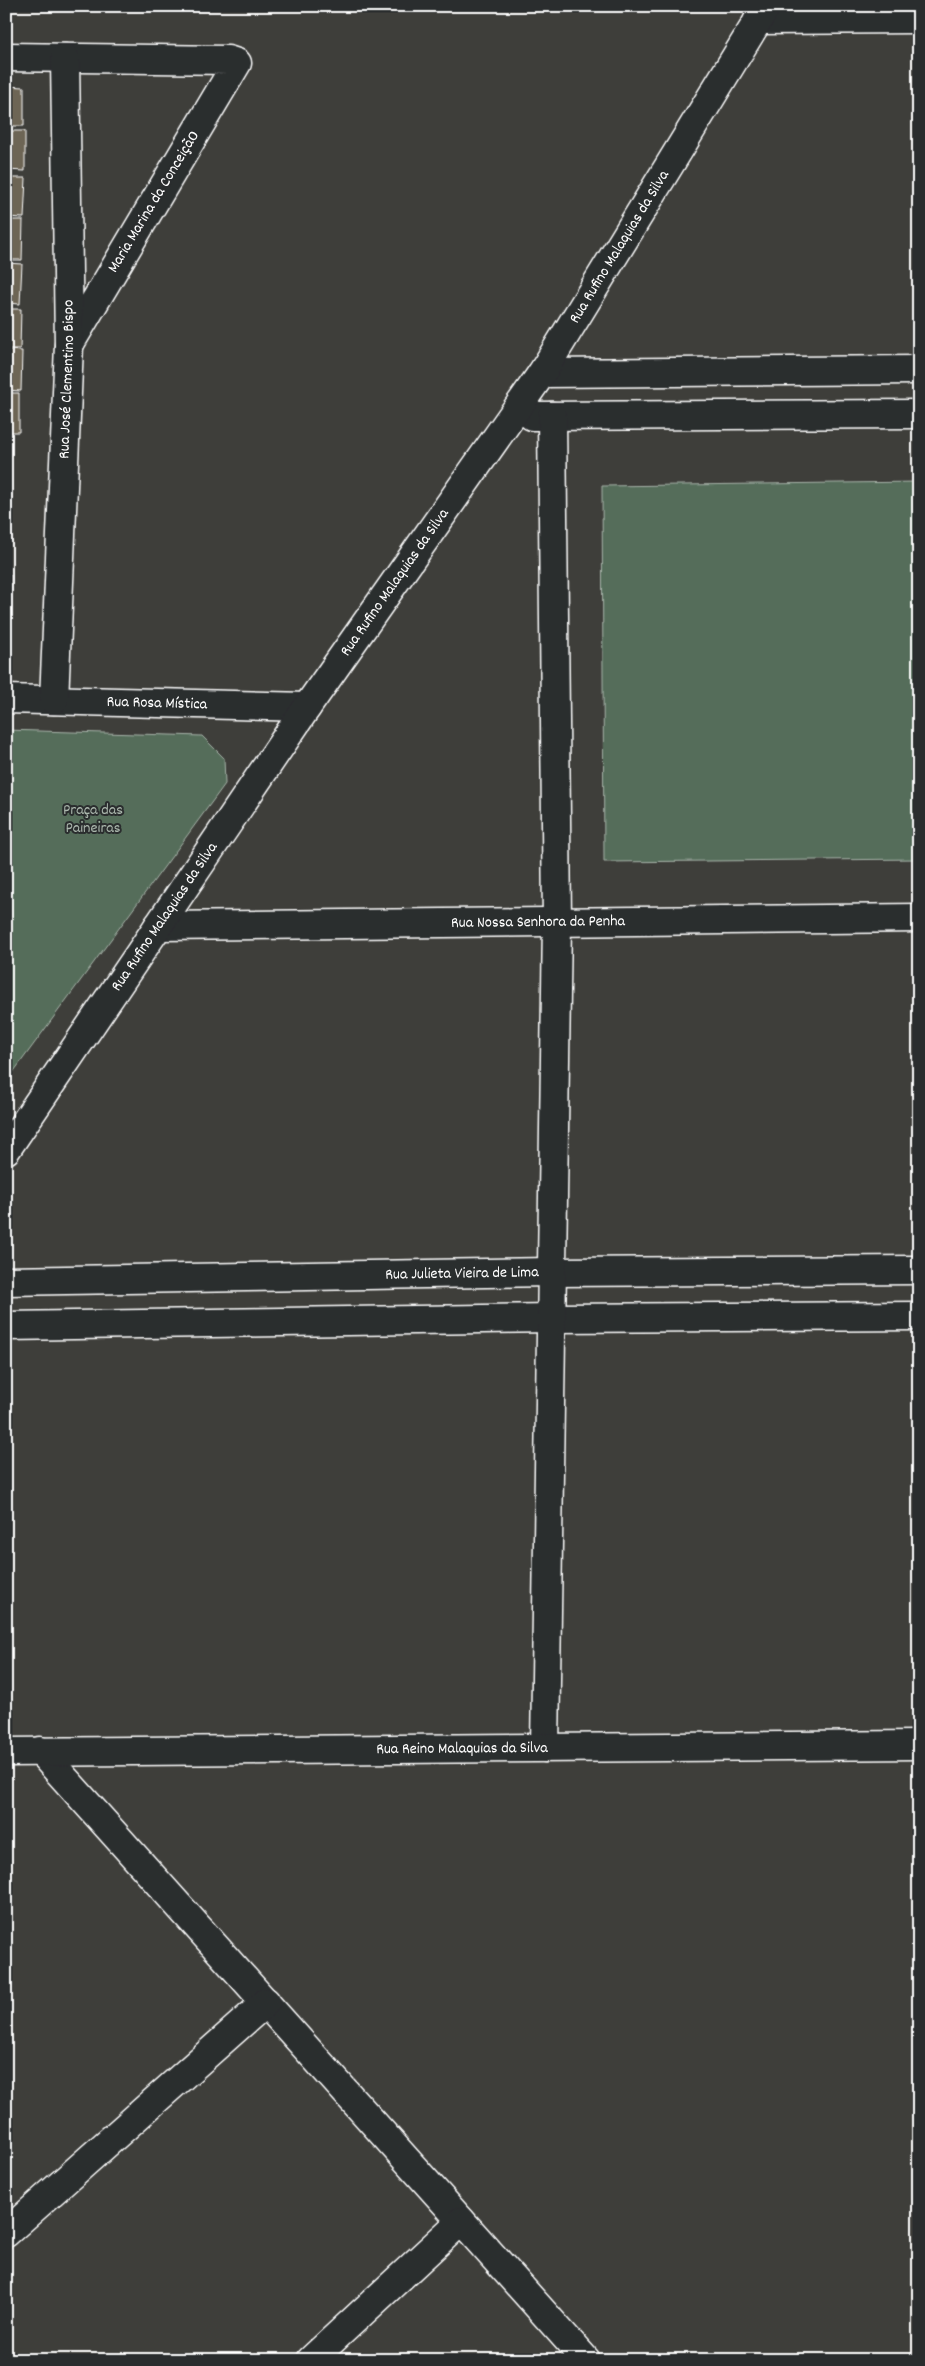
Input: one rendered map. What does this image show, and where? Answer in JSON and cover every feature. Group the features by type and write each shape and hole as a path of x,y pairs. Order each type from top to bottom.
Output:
{"street":[{"path":"762,13 919,18"},
{"name":"Rua Rufino Malaquias da Silva","path":"6,1150 307,708 514,417 762,13"},
{"path":"6,57 65,58"},
{"name":"Maria Marina da Conceiçãо","path":"65,58 234,60 236,62 68,345"},
{"name":"Rua José Clementino Bispo","path":"54,700 68,345 65,58"},
{"path":"542,373 919,370"},
{"path":"514,417 919,414"},
{"path":"545,1748 557,922 552,416"},
{"name":"Rua Rosa Mística","path":"6,698 307,708"},
{"name":"Rua Nossa Senhora da Penha","path":"158,926 919,918"},
{"name":"Rua Julieta Vieira de Lima","path":"6,1281 552,1272 919,1270"},
{"path":"6,1326 551,1318 919,1316"},
{"name":"Rua Reino Malaquias da Silva","path":"7,1752 919,1745"},
{"path":"40,1751 586,2360"},
{"path":"6,2233 266,2002"},
{"path":"311,2360 461,2221"}],"green space":[{"path":"919,482 919,859 604,862 602,486"},
{"name":"Praça das Paineiras","path":"6,730 202,736 224,758 225,784 6,1082"}],"building":[{"path":"6,86 24,87 24,126 6,126"},
{"path":"6,131 25,131 25,171 6,170"},
{"path":"6,178 26,178 24,218 6,217"},
{"path":"6,220 23,220 22,260 6,260"},
{"path":"6,263 22,264 20,304 6,303"},
{"path":"6,309 21,309 20,349 6,349"},
{"path":"6,350 22,351 21,391 6,390"},
{"path":"6,393 19,393 19,432 6,432"},
{"path":"6,443 10,443 9,483 6,483"},
{"path":"6,486 9,486 8,525 6,525"},
{"path":"6,575 11,575 9,614 6,614"}]}
